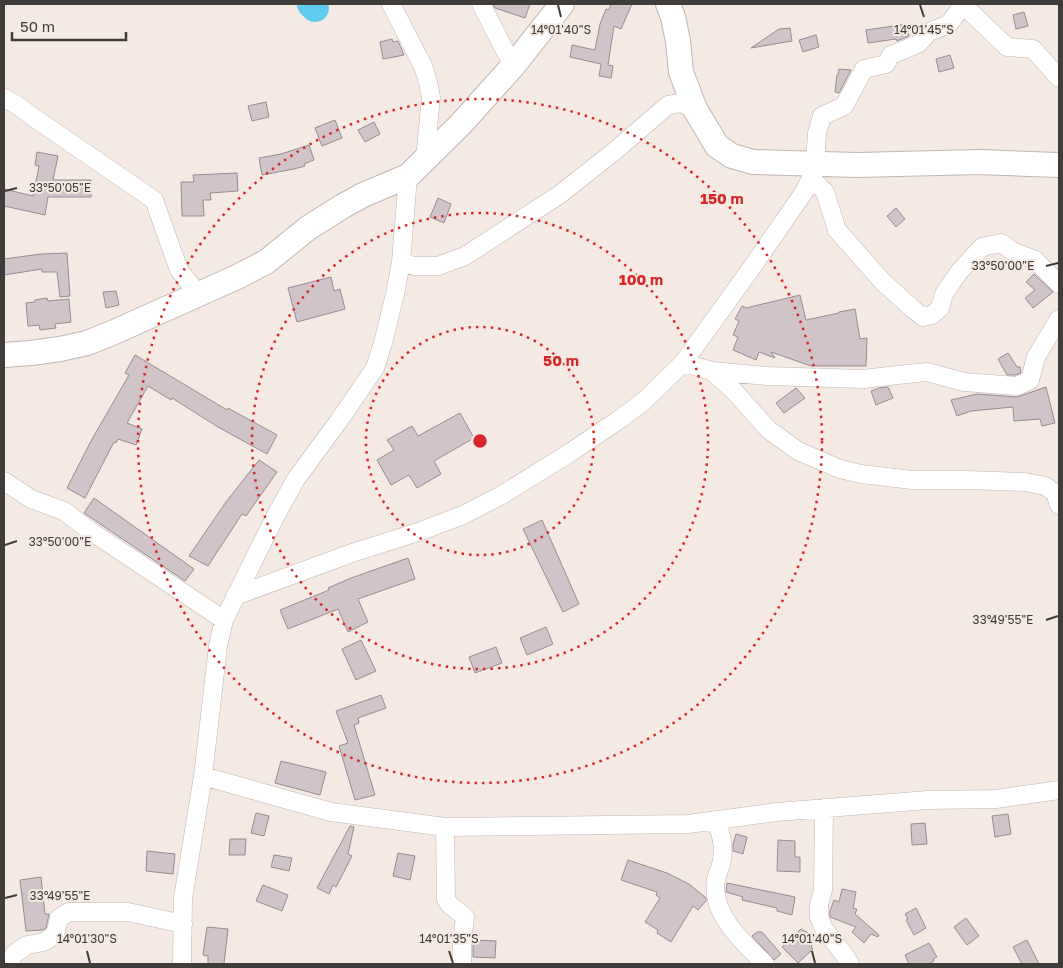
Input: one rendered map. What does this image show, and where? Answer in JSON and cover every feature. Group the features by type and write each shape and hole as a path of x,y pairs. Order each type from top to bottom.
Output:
{"street":[{"path":"391,4 423,66 428,82 431,97 424,159"},
{"path":"481,4 513,66"},
{"path":"4,355 60,349 87,343 237,277 266,262 308,228 343,206 363,195 408,176 460,125 513,66 562,4"},
{"path":"668,4 673,17 681,72 694,109 717,146 732,156 753,162 813,171 857,165 979,162 1059,165"},
{"path":"235,596 463,515 500,496 571,452 644,401 683,363 804,192 813,171 817,133 822,116 844,106 864,69 886,64 891,55 918,44 929,32 949,24 963,5 1007,47 1033,49 1059,78"},
{"path":"4,98 17,105 154,200 178,270 198,294"},
{"path":"401,262 414,266 438,266 464,256 559,195 616,150 668,105 680,103 694,109"},
{"path":"813,171 825,192 837,230 882,281 923,317 932,315 940,308 944,294 982,247 1001,243 1014,252 1034,260 1059,284"},
{"path":"182,964 184,898 203,776 218,646 224,620 275,516 296,479 375,368 385,335 401,262 408,176"},
{"path":"683,363 712,371 767,376 863,379 927,372 964,382 1017,386 1030,380 1036,357 1059,319"},
{"path":"712,371 734,391 769,430 798,451 840,469 861,474 912,480 1025,482 1046,486 1055,493 1059,505"},
{"path":"4,481 31,499 64,511 89,530 224,620"},
{"path":"203,776 331,812 445,827 688,824 776,812 928,800 996,799 1059,790"},
{"path":"824,808 823,890 819,905 819,918 824,929 850,964"},
{"path":"716,820 724,852 716,879 715,892 720,909 732,930 765,964"},
{"path":"445,827 446,899 449,904 465,917 462,964"},
{"path":"9,964 14,954 28,945 44,942 55,935 59,918 69,912 128,912 183,924"}],"building":[{"path":"493,4 530,4 525,18 495,8"},
{"path":"611,4 632,4 621,29 614,26 608,65 613,66 611,78 599,76 601,64 570,57 572,45 595,50 600,24 606,9 609,10"},
{"path":"1024,12 1028,26 1016,29 1013,15"},
{"path":"907,24 909,36 897,41 896,39 868,43 866,30"},
{"path":"790,28 792,41 751,48 779,29"},
{"path":"816,35 819,47 803,52 799,40"},
{"path":"392,39 393,42 398,41 404,55 383,59 380,42"},
{"path":"950,55 954,68 939,72 936,59"},
{"path":"839,69 851,70 839,93 835,92"},
{"path":"266,102 269,117 252,121 248,106"},
{"path":"335,120 342,138 322,146 315,128"},
{"path":"374,122 380,134 365,142 358,130"},
{"path":"309,145 314,160 304,164 305,166 262,175 259,158 281,154"},
{"path":"37,152 58,156 53,180 91,180 91,197 48,197 45,215 4,206 4,189 33,196 39,166 35,165"},
{"path":"237,173 238,191 210,193 211,200 203,200 204,216 182,216 181,182 194,182 193,175"},
{"path":"438,198 451,204 444,223 430,217"},
{"path":"896,208 905,219 896,227 887,216"},
{"path":"67,253 70,296 60,297 57,272 42,272 42,269 4,275 4,259"},
{"path":"1034,274 1053,292 1033,308 1025,298 1035,290 1026,282"},
{"path":"331,277 334,291 340,289 345,309 297,322 288,288"},
{"path":"116,291 119,305 106,308 103,292"},
{"path":"800,295 806,320 855,309 860,339 867,338 866,366 811,366 771,352 775,358 759,352 756,360 733,350 738,337 733,335 739,321 735,319 742,306 746,308"},
{"path":"47,298 48,301 69,299 71,322 55,324 56,328 40,330 39,325 28,326 26,303"},
{"path":"1008,353 1017,367 1020,367 1021,373 1007,375 998,359"},
{"path":"135,355 227,410 228,408 277,435 267,454 148,386 127,423 142,429 136,445 118,439 116,443 114,442 85,498 67,488 91,441 129,375 125,373"},
{"path":"888,387 893,398 876,405 871,391"},
{"path":"1046,387 1055,423 1042,426 1040,419 1014,421 1013,407 971,411 957,416 951,400 977,394 1017,397"},
{"path":"796,388 805,398 784,413 776,403"},
{"path":"460,413 474,438 434,461 441,474 417,488 409,475 391,485 377,460 394,450 387,440 412,426 418,436"},
{"path":"259,460 277,472 246,516 242,514 208,566 189,556 226,502"},
{"path":"94,498 194,569 185,581 84,513"},
{"path":"542,520 579,604 563,612 523,529"},
{"path":"408,558 415,579 358,599 368,622 348,632 338,609 288,629 280,610 329,590 328,588 351,578"},
{"path":"546,627 553,644 527,655 520,638"},
{"path":"361,640 376,671 356,680 342,649"},
{"path":"496,647 502,663 475,673 469,657"},
{"path":"381,695 386,708 358,718 359,723 354,725 375,795 355,800 339,746 348,743 336,711"},
{"path":"281,761 326,772 320,795 275,783"},
{"path":"256,813 269,816 264,836 251,833"},
{"path":"1008,814 1011,834 995,837 992,816"},
{"path":"925,823 927,844 912,845 911,824"},
{"path":"350,826 354,827 348,854 352,856 336,887 333,885 329,894 317,888"},
{"path":"736,834 747,837 743,854 733,851"},
{"path":"230,839 246,839 245,855 229,855"},
{"path":"778,840 795,841 795,857 800,857 800,872 777,871"},
{"path":"147,851 175,854 173,874 146,871"},
{"path":"398,853 415,856 410,880 393,876"},
{"path":"274,855 292,858 289,871 271,867"},
{"path":"628,860 667,873 689,884 706,898 706,901 698,910 693,906 671,942 657,933 658,930 645,922 660,898 656,895 657,892 621,880"},
{"path":"41,877 45,914 49,914 46,928 43,930 26,931 20,880"},
{"path":"727,883 795,897 792,915 777,911 777,908 742,900 743,897 726,892"},
{"path":"263,885 288,895 282,911 256,901"},
{"path":"842,889 856,892 853,908 857,909 855,914 879,935 878,937 871,934 864,943 852,932 856,927 830,917 834,900 839,902"},
{"path":"916,908 926,928 914,935 905,914"},
{"path":"966,918 979,936 967,945 954,927"},
{"path":"207,927 228,929 224,964 208,964 208,956 203,955"},
{"path":"801,929 816,937 811,947 813,949 798,963 782,947"},
{"path":"757,932 762,932 781,954 774,960 752,936"},
{"path":"473,940 496,941 495,958 473,957"},
{"path":"1027,940 1039,964 1022,964 1013,947"},
{"path":"929,943 937,957 933,959 934,961 928,964 909,964 905,955"}],"waterway":[{"path":"311,4 315,8"}]}
